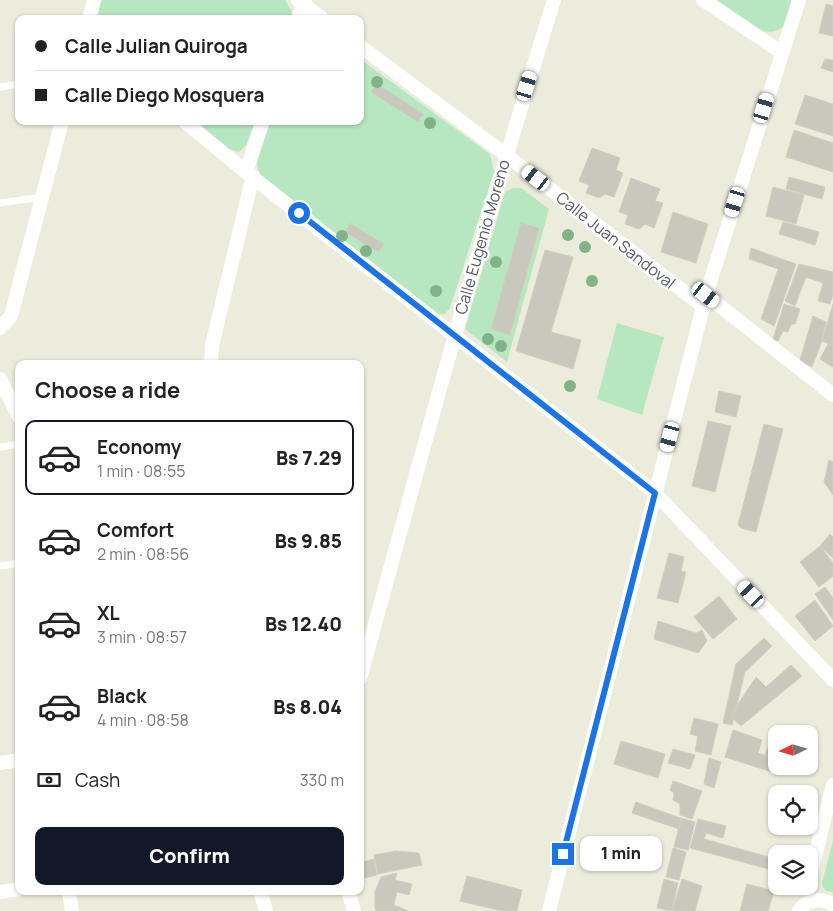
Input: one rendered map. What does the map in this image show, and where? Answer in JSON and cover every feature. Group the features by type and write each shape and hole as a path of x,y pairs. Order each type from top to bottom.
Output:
{"street":[{"path":"90,15 94,0"},
{"name":"Calle Eugenio Moreno","path":"364,664 454,334 506,155 554,0"},
{"path":"703,0 781,52"},
{"path":"549,911 705,301 781,52 799,0"},
{"path":"299,15 302,1 318,15"},
{"name":"Calle Juan Sandoval","path":"364,49 833,395"},
{"path":"0,328 11,316 61,125"},
{"path":"189,125 655,493 833,680"},
{"path":"211,360 212,345 249,174 262,125"},
{"path":"0,379 15,408"},
{"path":"0,763 15,761"},
{"path":"818,845 833,785"},
{"path":"0,892 15,890"},
{"path":"70,895 72,911"},
{"path":"261,895 266,911"},
{"path":"349,895 354,911"},
{"path":"800,909 804,895"},
{"path":"800,909 815,900 822,900 833,904"}],"lane":[{"path":"0,86 15,84"},
{"path":"0,203 42,197"},
{"path":"0,447 15,445"},
{"path":"0,566 15,564"}],"green space":[{"path":"100,0 285,0 292,15 98,15"},
{"path":"717,0 795,0 785,24 776,31 770,32 762,31"},
{"path":"364,62 490,154 494,172 450,308 445,314 438,314 263,178 257,164 261,142 268,125 364,125"},
{"path":"200,125 254,125 246,145 239,152 229,149"},
{"path":"513,188 521,188 549,209 507,362 465,329 505,192"},
{"path":"617,323 664,337 642,415 597,399"},
{"path":"833,841 833,892 826,891 822,882"}],"building":[{"path":"826,4 833,6 833,36 819,33"},
{"path":"825,59 833,60 833,72 821,68"},
{"path":"377,84 423,114 418,122 371,92"},
{"path":"805,95 833,104 833,136 795,124"},
{"path":"794,130 833,143 833,172 786,157"},
{"path":"592,148 620,158 616,170 623,173 614,197 605,194 599,198 586,193 589,185 579,181"},
{"path":"789,177 825,187 822,199 786,189"},
{"path":"631,178 660,189 655,201 663,203 654,228 645,224 639,229 625,224 628,215 619,212"},
{"path":"773,187 804,195 796,224 766,216"},
{"path":"673,212 708,224 696,263 661,252"},
{"path":"783,222 819,232 815,245 779,234"},
{"path":"350,223 384,244 378,252 345,232"},
{"path":"521,223 539,228 510,335 491,329"},
{"path":"751,248 796,264 774,326 761,319 778,269 749,259"},
{"path":"545,250 573,257 551,332 581,340 573,369 516,351"},
{"path":"799,264 833,272 833,294 830,304 818,301 823,283 806,277 795,306 785,301"},
{"path":"784,304 800,309 795,324 791,324 788,332 783,331 778,341 773,339"},
{"path":"833,304 833,345 822,341"},
{"path":"813,316 826,322 822,341 812,367 800,360"},
{"path":"830,340 833,342 833,367 820,359"},
{"path":"719,391 741,396 736,417 715,412"},
{"path":"708,421 731,426 715,492 692,486"},
{"path":"764,424 783,429 756,532 741,528 738,525"},
{"path":"829,460 833,462 833,495 824,482"},
{"path":"830,534 833,537 833,558 820,546"},
{"path":"820,546 833,563 833,576 819,587 800,562"},
{"path":"669,553 684,557 681,571 686,572 678,603 657,598"},
{"path":"825,587 833,598 833,620 815,594"},
{"path":"719,596 737,619 713,639 694,617"},
{"path":"815,600 833,626 815,641 795,616"},
{"path":"658,621 696,633 702,630 707,641 698,653 654,639"},
{"path":"764,638 772,646 745,672 732,725 723,723 736,664"},
{"path":"791,665 802,676 741,726 730,716 756,677 766,687"},
{"path":"694,718 718,724 711,755 695,751 698,736 690,734"},
{"path":"733,730 762,740 758,753 768,756 768,771 725,757"},
{"path":"621,741 665,754 658,778 614,764"},
{"path":"673,749 695,755 690,769 668,763"},
{"path":"709,758 721,762 714,788 704,784"},
{"path":"673,781 702,791 692,819 680,815 680,804 673,800 674,793 670,790"},
{"path":"636,802 683,819 679,829 632,813"},
{"path":"681,818 695,822 688,850 674,847"},
{"path":"698,819 726,826 723,838 706,833 704,839 768,857 768,869 690,848"},
{"path":"673,848 686,852 679,880 666,877"},
{"path":"396,851 419,853 422,865 378,874 374,855"},
{"path":"374,859 377,875 364,878 364,862"},
{"path":"397,873 395,880 412,884 409,895 397,892 394,905 408,911 377,911 375,909 375,892 381,877"},
{"path":"467,876 522,890 517,911 502,911 460,901"},
{"path":"664,879 678,883 672,911 657,908"},
{"path":"682,879 702,886 695,911 672,911"},
{"path":"747,884 768,889 768,895 773,895 768,911 740,911"}],"route":[{"path":"299,213 655,493 563,854"}]}
